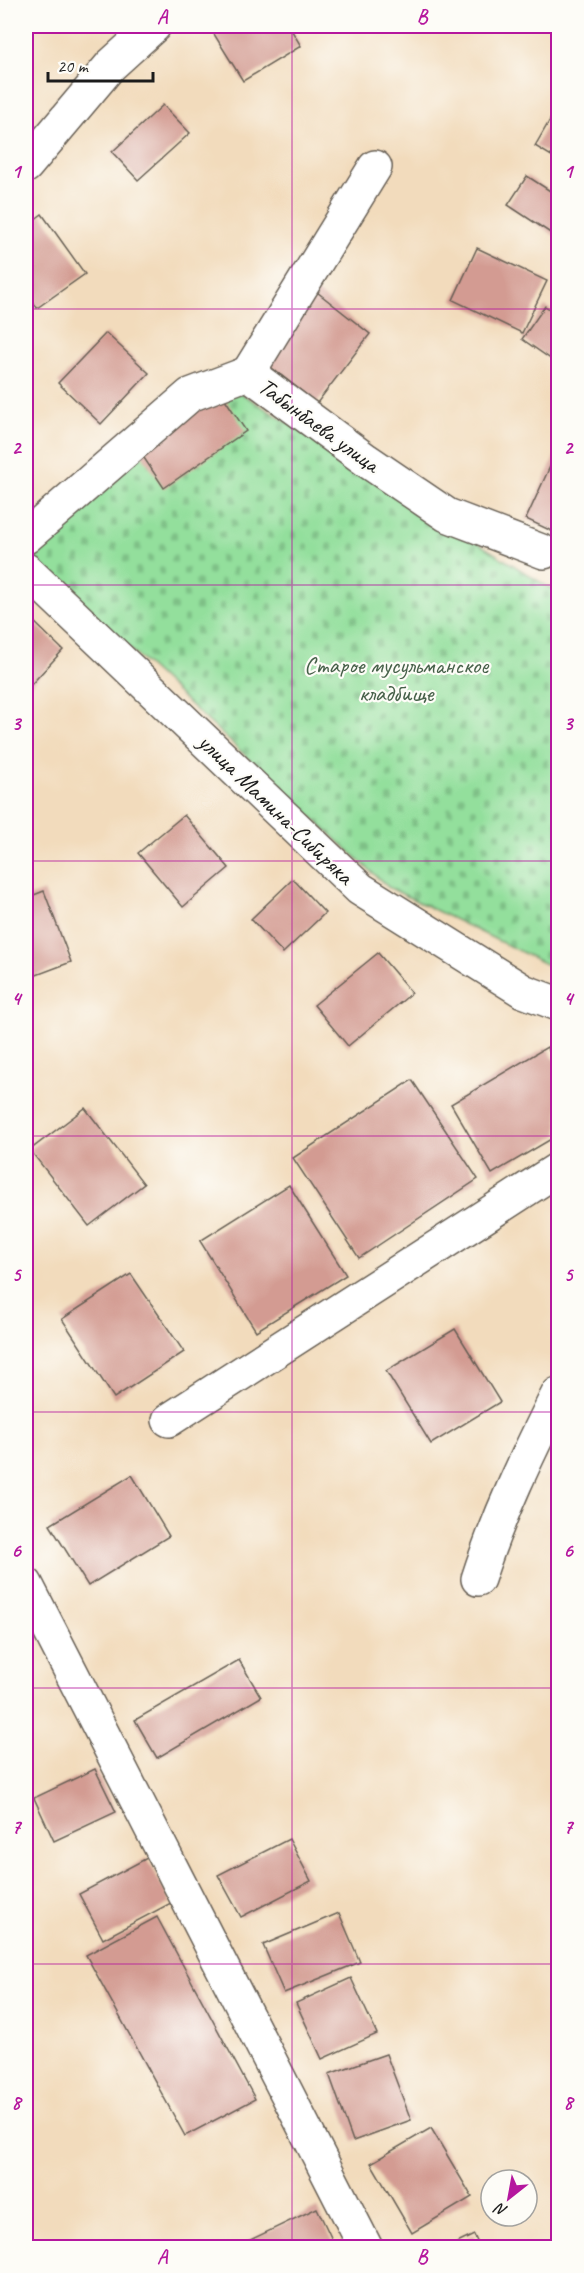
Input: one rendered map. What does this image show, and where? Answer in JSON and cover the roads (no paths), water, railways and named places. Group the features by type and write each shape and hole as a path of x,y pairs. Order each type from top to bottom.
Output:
{"street":[{"path":"26,166 111,65 154,26"},
{"path":"248,373 375,167"},
{"name":"Табынбаева улица","path":"26,537 190,396 248,373 366,460 447,515 543,552"},
{"name":"улица Мамина-Сибиряка","path":"26,570 360,889 523,991 558,1004"},
{"path":"169,1420 558,1169"},
{"path":"478,1579 491,1538 520,1470 558,1394"},
{"path":"26,1584 366,2247"}],"park label":[{"name":"Старое мусульманское кладбище","path":"396,679"}]}
